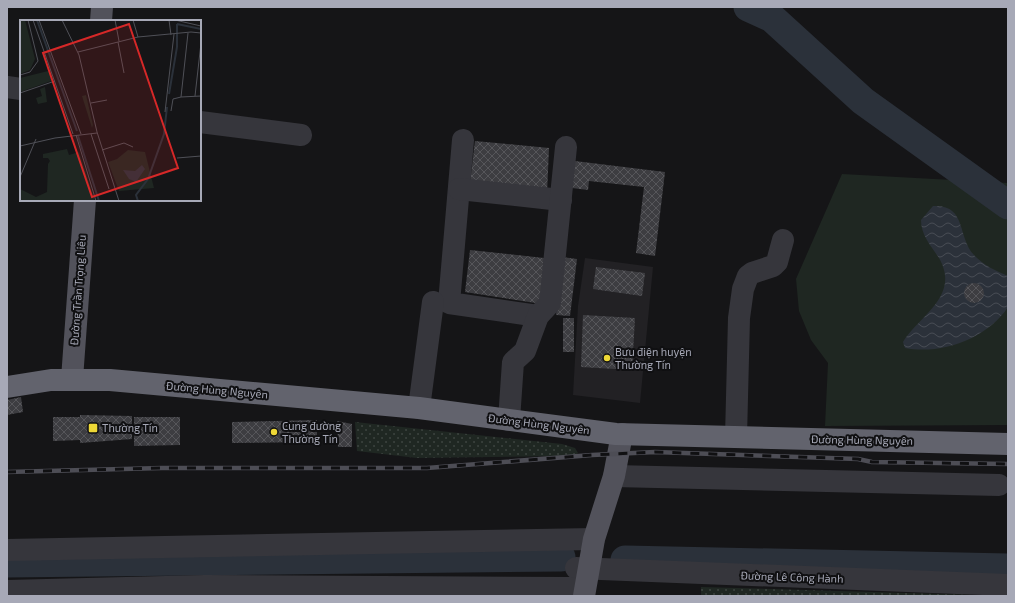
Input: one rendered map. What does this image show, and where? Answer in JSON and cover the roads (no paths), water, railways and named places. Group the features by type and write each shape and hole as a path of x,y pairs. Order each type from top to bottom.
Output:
{"highway":[{"name":"Đường Hùng Nguyên","path":"7,387 51,380 110,380 419,408 622,434 1008,444"}],"main road":[{"path":"101,20 102,7"},
{"name":"Đường Trần Trọng Liêu","path":"72,380 85,201"},
{"path":"578,583 614,476 622,434"}],"street":[{"path":"7,86 20,89"},
{"path":"201,122 301,135"},
{"path":"463,140 449,302 538,316"},
{"path":"509,420 513,362 525,351 538,316 550,303 566,147"},
{"path":"459,189 561,200"},
{"path":"736,437 739,318 743,289 748,276 752,273 773,266 777,262 783,240"},
{"path":"419,408 433,302"},
{"path":"614,476 999,485"},
{"path":"7,550 594,538"},
{"name":"Đường Lê Công Hành","path":"7,591 104,593 205,591 346,592 578,583 1008,584"}],"water":[{"path":"933,206 944,207 951,210 960,223 965,239 974,255 994,270 1008,276 1008,307 988,328 976,336 962,342 948,347 933,349 919,350 905,348 903,342 935,304 945,284 944,271 939,258 927,240 921,225 921,220"}],"waterway":[{"path":"748,7 772,18 863,101 1008,205"},
{"path":"7,563 561,557"},
{"path":"625,560 1008,568"}],"railway":[{"path":"7,472 162,468 427,468 592,455 655,452 858,459 872,462 1008,464"}],"place":[{"name":"Bưu điện huyện Thường Tín","path":"607,358"},
{"name":"Thường Tín","path":"93,428"},
{"name":"Cung đường Thường Tín","path":"274,432"}]}
